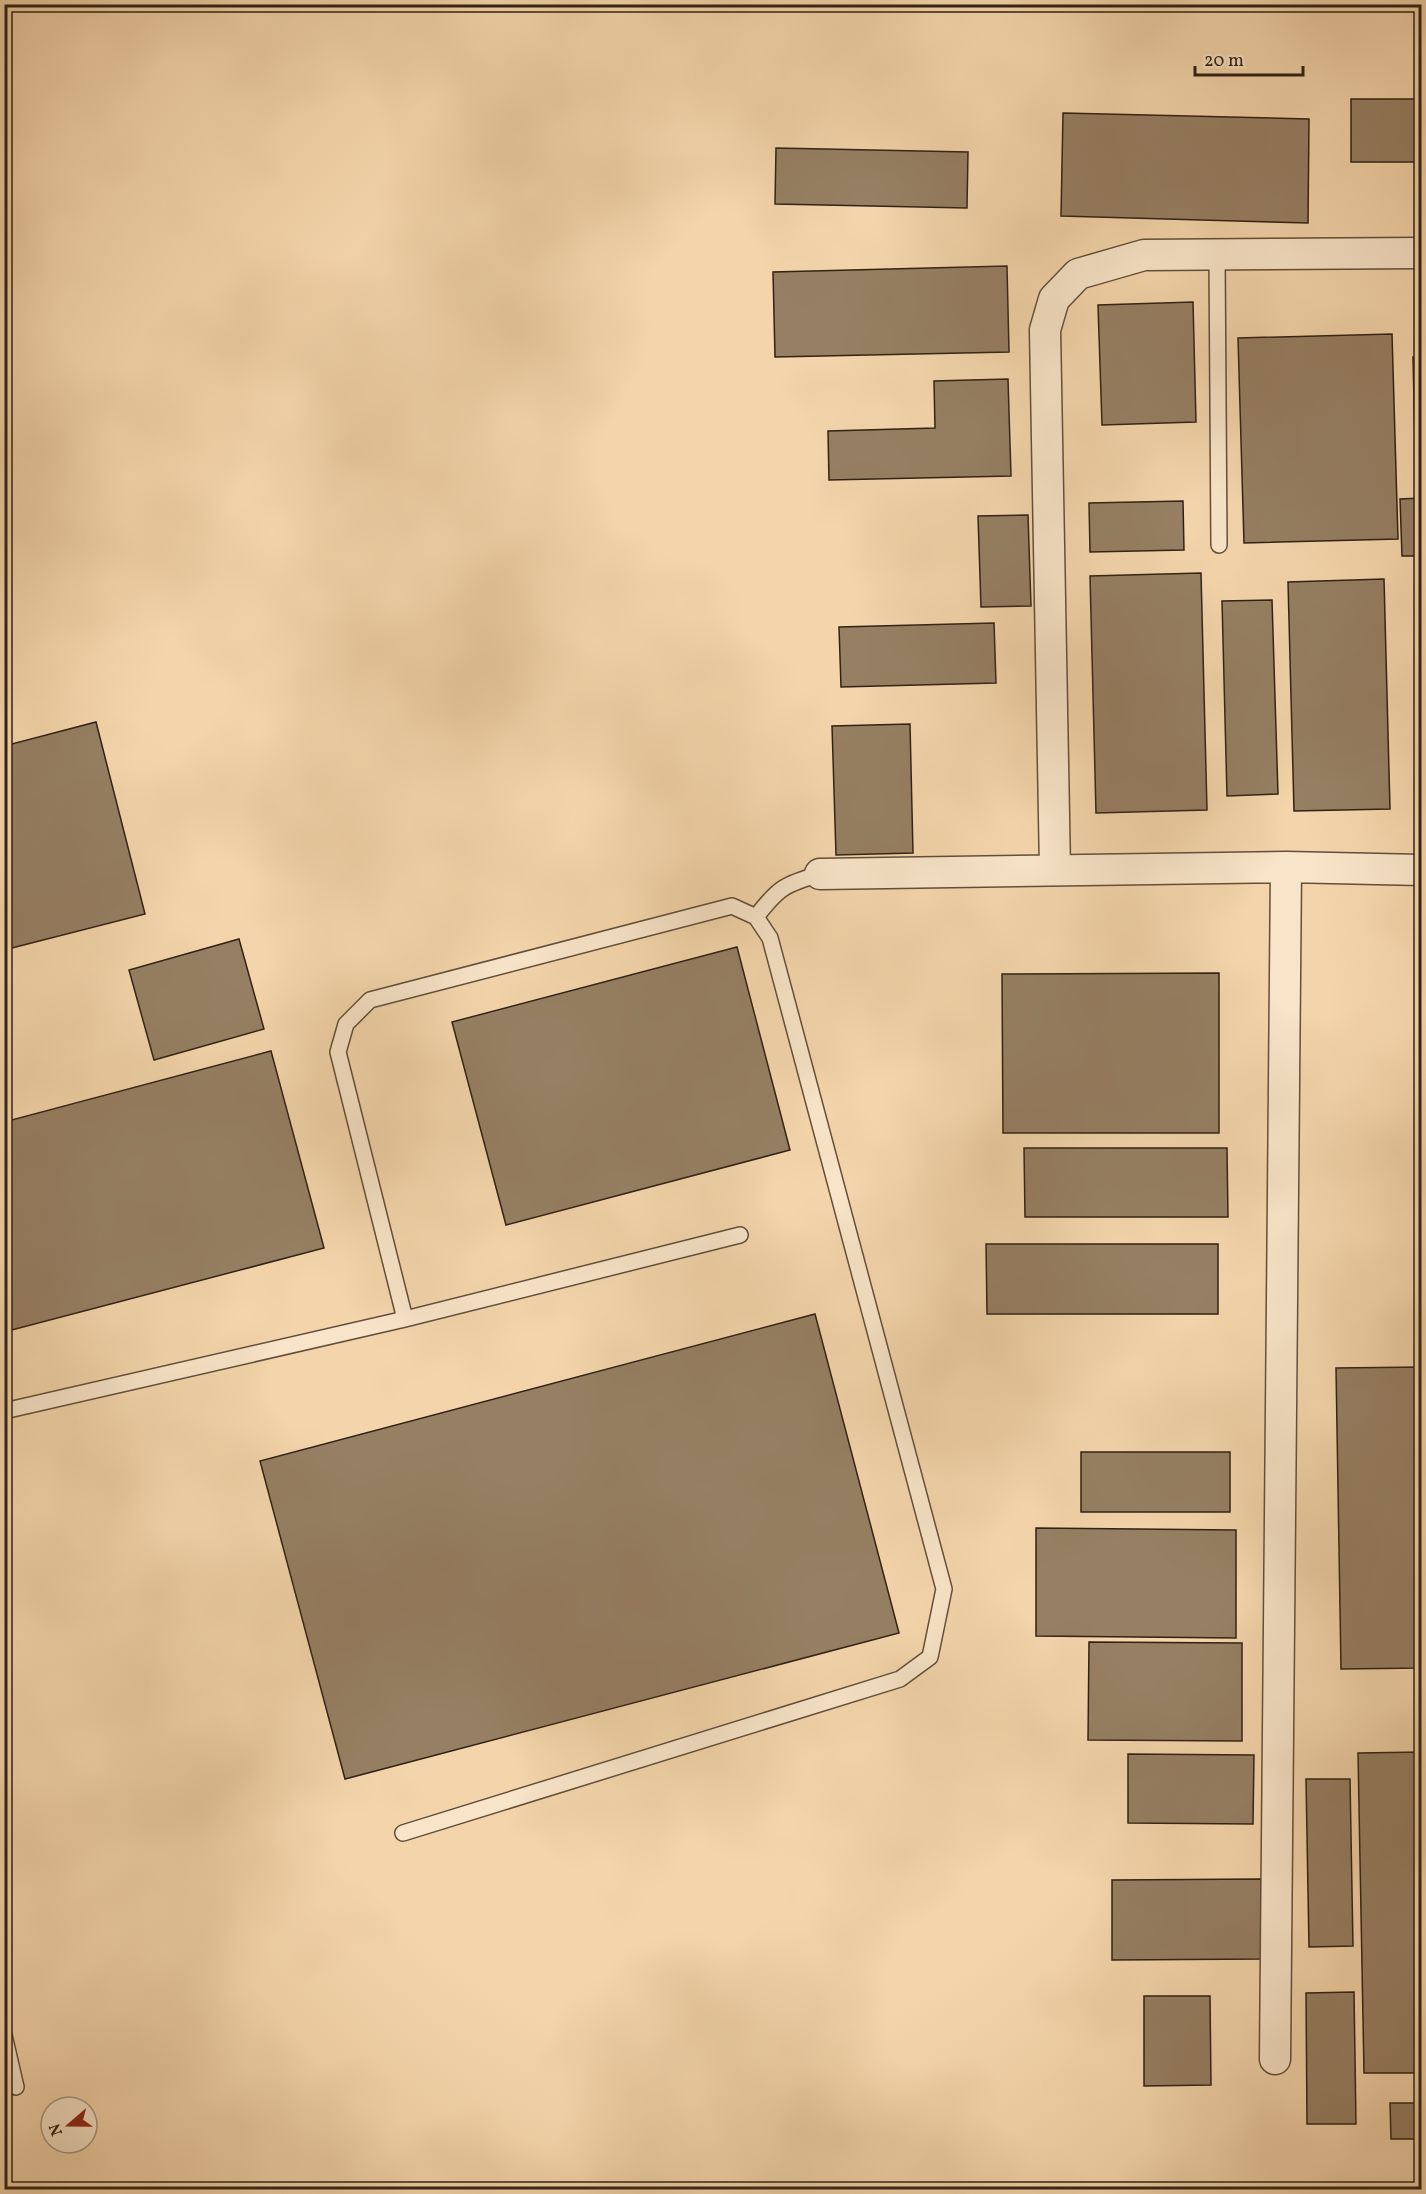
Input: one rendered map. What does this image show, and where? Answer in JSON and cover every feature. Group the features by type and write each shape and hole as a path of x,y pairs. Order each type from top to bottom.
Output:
{"street":[{"path":"1055,870 1045,330 1054,299 1078,274 1144,255 1422,253"},
{"path":"1275,2060 1286,867"},
{"path":"820,874 1286,867 1422,870"}],"lane":[{"path":"1217,255 1219,545"},
{"path":"756,917 774,892 793,882 820,874"},
{"path":"403,1833 900,1679 930,1657 944,1589 770,938 756,917 732,906 709,911 370,1000 346,1024 338,1052 405,1319"},
{"path":"4,1411 405,1319 740,1235"},
{"path":"4,2035 16,2087"}],"building":[{"path":"1351,99 1415,99 1416,162 1351,162"},
{"path":"1063,113 1309,119 1308,223 1061,216"},
{"path":"776,148 968,152 967,208 775,204"},
{"path":"1007,266 1009,352 775,357 773,272"},
{"path":"1193,302 1196,422 1102,425 1098,305"},
{"path":"1392,334 1398,539 1244,543 1238,338"},
{"path":"1413,357 1422,357 1422,491 1416,491"},
{"path":"1008,379 1011,476 829,480 828,431 935,428 934,381"},
{"path":"1422,498 1422,556 1402,556 1400,499"},
{"path":"1183,501 1184,550 1090,552 1089,503"},
{"path":"1028,515 1031,606 981,607 978,516"},
{"path":"1201,573 1207,810 1096,813 1090,576"},
{"path":"1384,579 1390,809 1294,811 1288,582"},
{"path":"1272,600 1278,794 1227,796 1222,601"},
{"path":"994,623 996,683 841,687 839,627"},
{"path":"96,722 145,914 4,950 4,746"},
{"path":"910,724 913,853 836,855 832,726"},
{"path":"239,939 264,1029 154,1060 129,970"},
{"path":"737,947 790,1150 506,1225 452,1022"},
{"path":"1219,973 1219,1133 1003,1133 1002,974"},
{"path":"271,1051 324,1248 4,1332 4,1122"},
{"path":"1024,1148 1227,1148 1228,1217 1025,1217"},
{"path":"986,1244 1218,1244 1218,1314 987,1314"},
{"path":"815,1314 899,1633 345,1779 260,1461"},
{"path":"1422,1367 1422,1668 1341,1669 1336,1368"},
{"path":"1081,1452 1230,1452 1230,1512 1081,1512"},
{"path":"1036,1528 1236,1530 1236,1638 1036,1636"},
{"path":"1089,1642 1242,1643 1242,1741 1088,1740"},
{"path":"1422,1752 1422,2073 1364,2073 1358,1753"},
{"path":"1128,1754 1254,1755 1253,1824 1128,1823"},
{"path":"1306,1779 1350,1779 1353,1946 1309,1947"},
{"path":"1261,1879 1262,1959 1112,1960 1112,1880"},
{"path":"1354,1992 1356,2124 1307,2124 1306,1993"},
{"path":"1144,1996 1210,1996 1211,2085 1144,2086"},
{"path":"1390,2103 1422,2103 1422,2139 1391,2139"}]}
